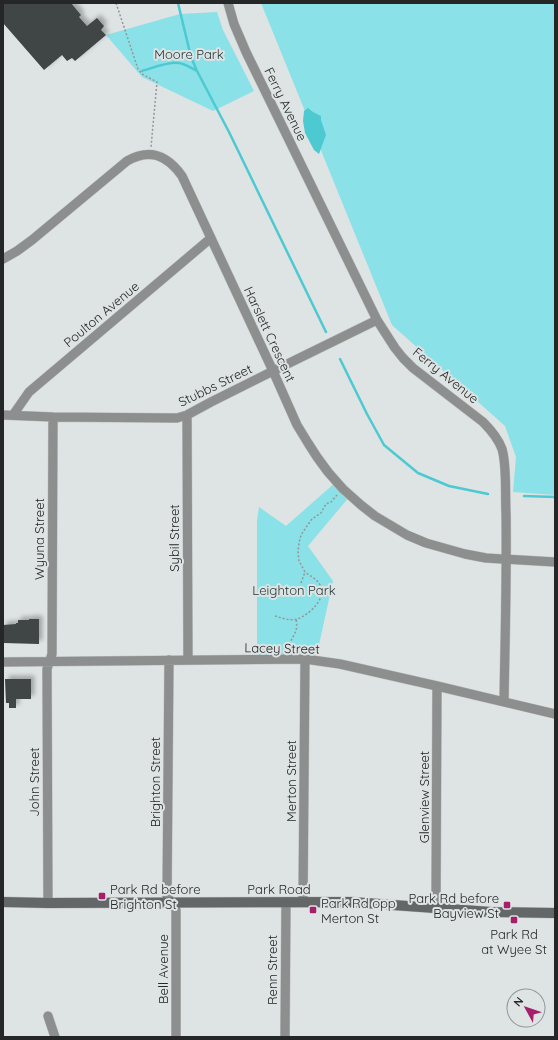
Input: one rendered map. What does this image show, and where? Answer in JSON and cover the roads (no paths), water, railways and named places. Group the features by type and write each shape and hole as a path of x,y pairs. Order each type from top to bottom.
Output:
{"main road":[{"name":"Park Road","path":"3,902 351,902 491,912 555,913"}],"street":[{"name":"Ferry Avenue","path":"228,3 234,24 246,52 377,320 395,348 413,368 483,422 491,429 498,439 504,462 506,560 504,702"},
{"name":"Harslett Crescent","path":"3,259 32,240 135,156 150,154 160,156 168,160 176,167 182,176 297,425 328,472 343,489 361,505 385,522 407,535 426,543 465,554 486,558 555,562"},
{"name":"Poulton Avenue","path":"13,415 29,392 211,238"},
{"name":"Stubbs Street","path":"3,415 177,418 187,415 377,320"},
{"name":"Sybil Street","path":"187,415 188,660"},
{"name":"Wyuna Street","path":"50,661 52,654 53,417"},
{"name":"Lacey Street","path":"3,662 305,659 340,664 555,714"},
{"name":"Merton Street","path":"303,902 305,659"},
{"name":"Brighton Street","path":"169,660 167,896 172,903"},
{"name":"John Street","path":"48,903 47,669 50,661"},
{"name":"Glenview Street","path":"435,908 437,686"},
{"name":"Renn Street","path":"285,1037 286,902"},
{"name":"Bell Avenue","path":"172,903 176,910 176,1037"},
{"path":"48,1016 55,1037"}],"waterway":[{"path":"178,3 191,57 197,71 229,132 326,332"},
{"path":"142,71 175,63 184,64 197,71"},
{"path":"340,359 384,445 418,473 449,486 488,494"},
{"path":"524,496 555,497"}],"place":[{"name":"Park Rd before Brighton St","path":"102,896"},
{"name":"Park Rd before Bayview St","path":"507,905"},
{"name":"Park Rd opp Merton St","path":"313,910"},
{"name":"Park Rd at Wyee St","path":"514,920"}],"park label":[{"name":"Moore Park","path":"189,54"},
{"name":"Leighton Park","path":"294,590"}]}
